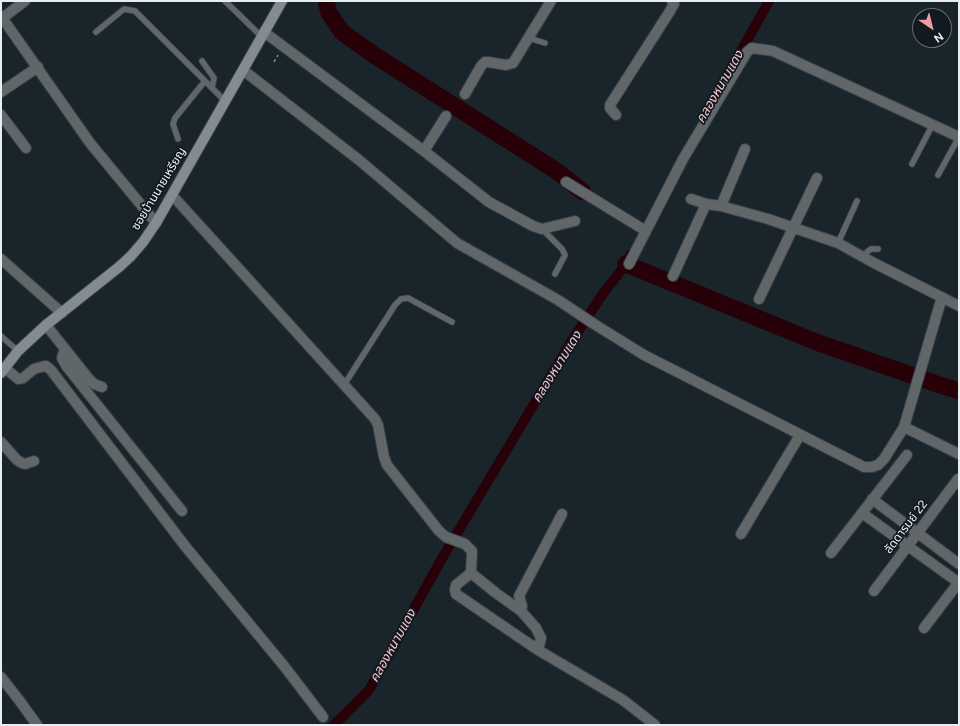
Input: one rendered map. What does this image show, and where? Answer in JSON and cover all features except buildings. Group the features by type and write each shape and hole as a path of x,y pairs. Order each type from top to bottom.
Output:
{"street":[{"path":"25,1 1,17 38,67 90,143 156,223"},
{"name":"ซอยบ้านนายเหรียญ","path":"3,371 18,351 46,324 119,268 131,256 156,223 282,1"},
{"path":"465,94 481,66 485,62 506,65 513,63 530,38 551,1"},
{"path":"616,115 610,108 610,104 670,11 674,4 672,1"},
{"path":"263,34 424,151 489,202 542,230 575,221"},
{"path":"629,264 682,159 747,52 752,48 773,51 959,137"},
{"path":"1,92 38,67"},
{"path":"243,70 359,160 457,243 558,300 644,355 864,467 878,465 884,459 904,426 942,297"},
{"path":"1,115 26,148"},
{"path":"424,151 446,116"},
{"path":"721,206 745,149"},
{"path":"759,300 817,178"},
{"path":"566,182 645,230"},
{"path":"172,195 375,419 378,425 384,457 387,464 439,531 446,537 465,544 472,551 471,573 456,586 456,594 538,650 623,700 655,725"},
{"path":"691,199 793,227 838,243 959,306"},
{"path":"672,276 706,204"},
{"path":"1,259 62,313"},
{"path":"46,324 89,380 102,387"},
{"path":"67,351 63,354 62,358 67,367 182,511"},
{"path":"3,371 18,379 23,378 40,367 46,366 51,370 185,546 284,666 323,717"},
{"path":"904,426 959,454"},
{"path":"741,534 800,435"},
{"path":"1,442 17,460 25,464 34,462"},
{"path":"832,554 872,499 907,455"},
{"name":"ลัดดารมย์ 22","path":"874,591 958,480"},
{"path":"872,499 959,564"},
{"path":"862,513 959,583 924,628"},
{"path":"521,611 522,606 519,596 562,514"},
{"path":"471,573 521,611 536,628 541,638 538,650"},
{"path":"1,677 37,725"}],"lane":[{"path":"225,1 263,34"},
{"path":"96,32 124,9 135,11 225,101"},
{"path":"530,38 545,43"},
{"path":"202,61 214,78 212,88"},
{"path":"178,139 173,124 205,81"},
{"path":"912,164 933,124"},
{"path":"938,175 959,137"},
{"path":"838,243 857,201"},
{"path":"542,230 562,249 565,254 555,274"},
{"path":"865,258 867,252 871,249 878,249"},
{"path":"344,385 395,305 401,299 408,298 452,322"},
{"path":"1,336 18,351"}],"waterway":[{"path":"326,1 329,13 342,32 374,55 555,170 583,192"},
{"name":"คลองหนามแดง","path":"724,82 769,1"},
{"name":"คลองหนามแดง","path":"334,725 369,690 441,560 571,342 602,295 626,264 631,254"},
{"path":"626,264 816,342 959,391"}]}
